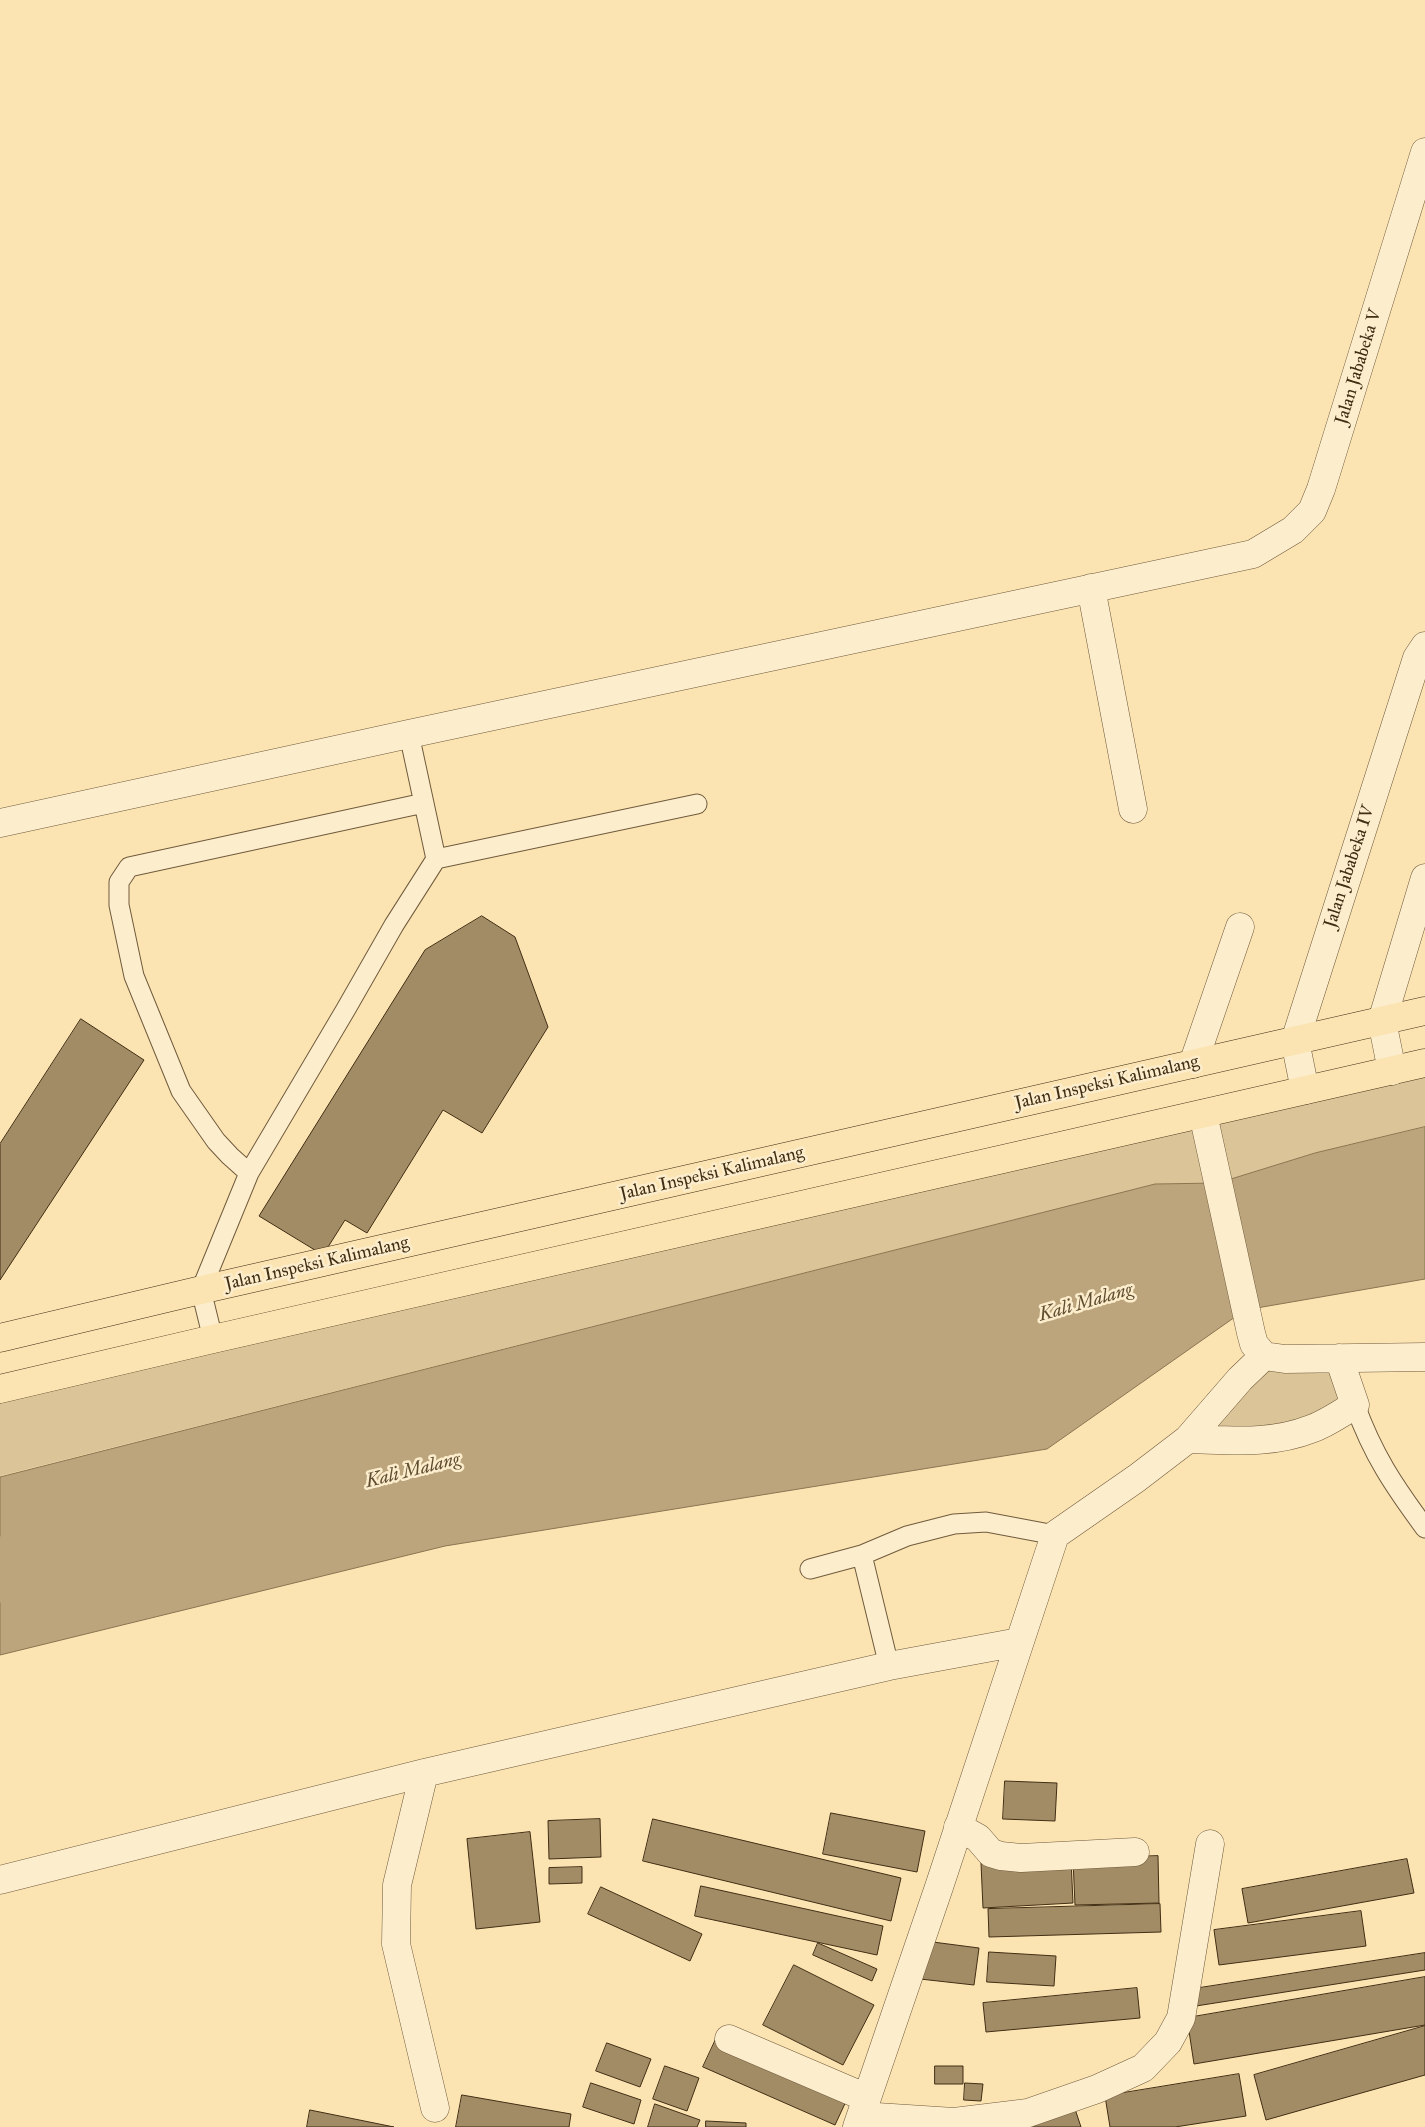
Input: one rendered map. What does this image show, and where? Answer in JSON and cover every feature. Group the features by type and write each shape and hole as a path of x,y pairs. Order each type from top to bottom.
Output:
{"main road":[{"name":"Jalan Inspeksi Kalimalang","path":"0,1338 201,1290 1425,1011"},
{"path":"0,1389 1425,1064"}],"street":[{"name":"Jalan Jababeka V","path":"0,824 409,734 1253,554 1293,530 1312,511 1321,490 1425,152"},
{"path":"1091,588 1133,809"},
{"name":"Jalan Jababeka IV","path":"1305,1090 1295,1041 1416,658 1425,646"},
{"path":"1392,1070 1382,1020 1425,878"},
{"path":"1193,1064 1240,927"},
{"path":"1203,1114 1248,1322 1254,1344 1264,1356 1285,1359 1425,1357"},
{"path":"862,2114 1055,1535 1137,1478 1188,1439 1240,1378 1264,1356"},
{"path":"1188,1439 1242,1442 1276,1439 1312,1429 1355,1405 1338,1358"},
{"path":"0,1880 424,1774 888,1666 1019,1642"},
{"path":"424,1774 397,1885 396,1944 435,2108"},
{"path":"958,1827 978,1838 991,1853 1001,1856 1021,1858 1135,1852"},
{"path":"729,2039 862,2114 954,2122 1028,2113 1097,2089 1143,2068 1168,2042 1181,2018 1210,1844"}],"lane":[{"path":"213,1339 201,1290 249,1172 394,925 436,859 409,734"},
{"path":"249,1172 216,1141 181,1091 134,976 119,905 119,882 129,867 424,803"},
{"path":"436,859 697,804"},
{"path":"1355,1405 1366,1436 1387,1476 1425,1528"},
{"path":"810,1569 862,1555 907,1536 954,1524 986,1522 1055,1535"},
{"path":"862,1555 888,1666"}],"shaded area":[{"path":"1425,1063 1425,1127 1315,1153 1218,1183 1155,1184 0,1476 0,1389"},
{"path":"1264,1356 1339,1358 1355,1405 1312,1429 1188,1439"}],"water":[{"path":"1425,1127 1425,1279 1245,1310 1047,1449 445,1546 0,1655 0,1477 1155,1184 1218,1183 1315,1153"}],"building":[{"path":"482,916 515,937 548,1027 482,1133 443,1110 367,1233 345,1220 323,1255 259,1216 425,950"},
{"path":"81,1019 144,1060 0,1280 0,1144"},
{"path":"1005,1781 1057,1783 1055,1821 1003,1819"},
{"path":"831,1813 925,1831 917,1872 823,1854"},
{"path":"600,1819 601,1857 549,1859 548,1821"},
{"path":"653,1819 901,1878 891,1921 643,1861"},
{"path":"530,1832 540,1922 476,1929 467,1839"},
{"path":"1158,1856 1159,1903 1075,1905 1073,1859"},
{"path":"1071,1859 1073,1903 983,1908 981,1863"},
{"path":"1407,1859 1414,1893 1248,1923 1242,1889"},
{"path":"582,1867 582,1883 549,1884 549,1868"},
{"path":"701,1886 883,1926 877,1955 695,1916"},
{"path":"601,1887 702,1934 690,1961 588,1914"},
{"path":"1160,1904 1161,1932 989,1937 988,1909"},
{"path":"1361,1911 1366,1946 1219,1965 1214,1930"},
{"path":"925,1941 979,1948 974,1985 920,1979"},
{"path":"818,1943 877,1969 872,1981 813,1955"},
{"path":"989,1952 1056,1956 1054,1986 987,1982"},
{"path":"1425,1953 1425,1970 1196,2006 1193,1989"},
{"path":"794,1965 874,2005 843,2065 763,2025"},
{"path":"1425,1977 1425,2025 1194,2064 1187,2018"},
{"path":"1137,1988 1140,2018 986,2032 983,2003"},
{"path":"1425,2026 1425,2075 1266,2120 1254,2075"},
{"path":"717,2037 849,2095 835,2125 703,2067"},
{"path":"607,2043 651,2059 640,2087 596,2071"},
{"path":"665,2066 699,2078 687,2111 653,2099"},
{"path":"935,2066 963,2066 963,2084 935,2084"},
{"path":"1239,2074 1246,2116 1175,2127 1110,2127 1105,2096"},
{"path":"591,2083 641,2100 634,2124 583,2107"},
{"path":"965,2083 983,2084 981,2101 964,2100"},
{"path":"462,2095 571,2114 569,2127 456,2127"},
{"path":"655,2104 700,2120 697,2127 648,2127"},
{"path":"1074,2106 1081,2127 1014,2127"},
{"path":"310,2110 394,2127 307,2127"},
{"path":"706,2121 746,2123 746,2127 706,2127"}],"waterway":[{"name":"Kali Malang","path":"0,1570 826,1371"}]}
